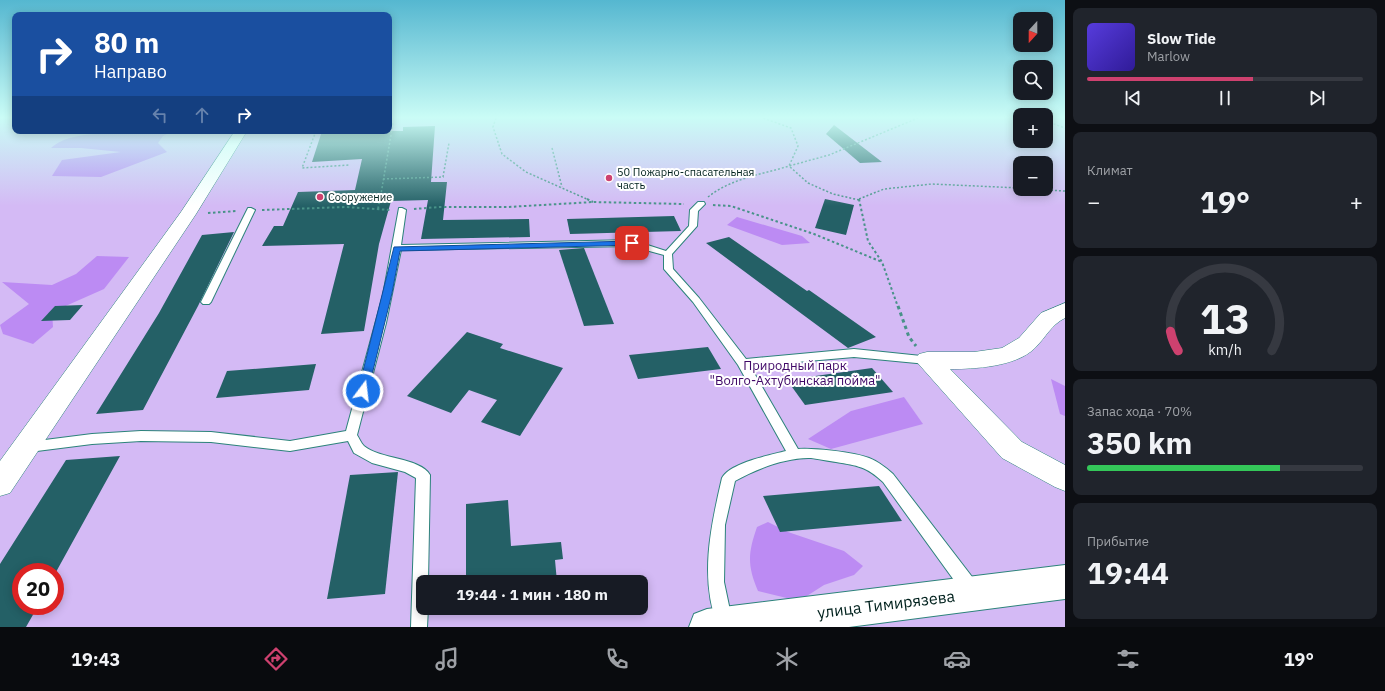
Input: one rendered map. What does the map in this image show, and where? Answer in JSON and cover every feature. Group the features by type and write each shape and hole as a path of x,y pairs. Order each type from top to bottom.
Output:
{"street":[{"path":"0,484 188,214 231,147"},
{"path":"927,360 986,359 1019,349 1034,336 1045,321 1065,309"},
{"path":"927,360 1012,450 1065,479"},
{"name":"улица Тимирязева","path":"716,626 1065,582"}],"lane":[{"path":"701,204 694,210 693,226 668,254 669,269 696,300 743,363 794,454"},
{"path":"206,302 251,210"},
{"path":"402,210 396,248 375,347 351,435 359,449 377,459 408,467 423,475 419,627"},
{"path":"396,248 632,243 668,254"},
{"path":"743,363 854,353 927,360"},
{"path":"25,448 92,439 141,436 211,437 290,446 351,435"},
{"path":"716,626 718,525 729,478 749,466 794,454 811,453 866,462 877,468 888,478 974,593"}],"path":[{"path":"310,147 302,168 350,165"},
{"path":"378,209 389,147"},
{"path":"383,179 443,177 448,147"},
{"path":"500,147 502,154 526,172 593,202"},
{"path":"789,166 797,147"},
{"path":"701,204 718,188 741,177 776,171 789,166 829,156 849,147"},
{"path":"552,148 562,188"},
{"path":"789,166 808,183 833,194 859,199 884,189 932,184 1013,188"},
{"path":"1053,190 1065,191"},
{"path":"859,199 868,241 882,262 909,337 927,360"},
{"path":"188,214 251,210 346,207 402,210 439,207 508,207 593,202 731,206 814,234 882,262"}],"green space":[{"name":"Природный парк \"Волго-Ахтубинская пойма\"","path":"0,147 1065,147 1065,627 0,627"}],"shaded area":[{"path":"162,147 167,152 101,177 52,176 62,160 121,152 81,148 51,148"},
{"path":"737,217 802,236 810,243 782,245 727,225"},
{"path":"97,256 129,257 104,289 52,312 53,327 33,344 3,334 0,325 29,304 2,282 52,285 76,274"},
{"path":"1051,379 1065,386 1065,416 1060,414"},
{"path":"904,397 923,424 831,449 808,439 851,411"},
{"path":"768,522 788,532 844,551 863,566 854,575 824,585 799,601 758,591 750,566 750,552 757,527"}],"building":[{"path":"317,147 433,147 431,182 447,182 443,220 529,219 530,237 421,239 428,200 391,201 379,244 364,331 321,334 344,244 262,246 274,226 283,226 298,192 355,190 362,159 312,162"},
{"path":"842,147 863,147 882,162 860,163"},
{"path":"825,199 854,205 846,235 815,228"},
{"path":"674,216 681,231 570,234 567,219"},
{"path":"234,232 198,306 143,410 96,414 159,313 202,235"},
{"path":"729,237 876,337 848,348 706,243"},
{"path":"584,248 614,324 584,326 559,250"},
{"path":"83,305 70,320 41,321 55,306"},
{"path":"467,332 503,344 500,348 563,368 520,436 481,422 497,400 469,390 451,413 407,396"},
{"path":"708,347 721,369 638,379 629,355"},
{"path":"316,364 309,390 216,398 227,371"},
{"path":"872,368 893,392 805,405 787,380"},
{"path":"120,456 61,563 12,563 12,615 33,615 26,627 0,627 0,564 66,460"},
{"path":"398,472 385,594 327,599 350,475"},
{"path":"879,486 902,521 780,532 763,496"},
{"path":"508,500 511,546 561,542 563,559 555,560 556,575 466,575 466,504"}],"place":[{"name":"50 Пожарно-спасательная часть","path":"609,178"},
{"name":"Сооружение","path":"320,197"}],"route":[{"path":"363,391 388,293 396,248 632,243"}]}
